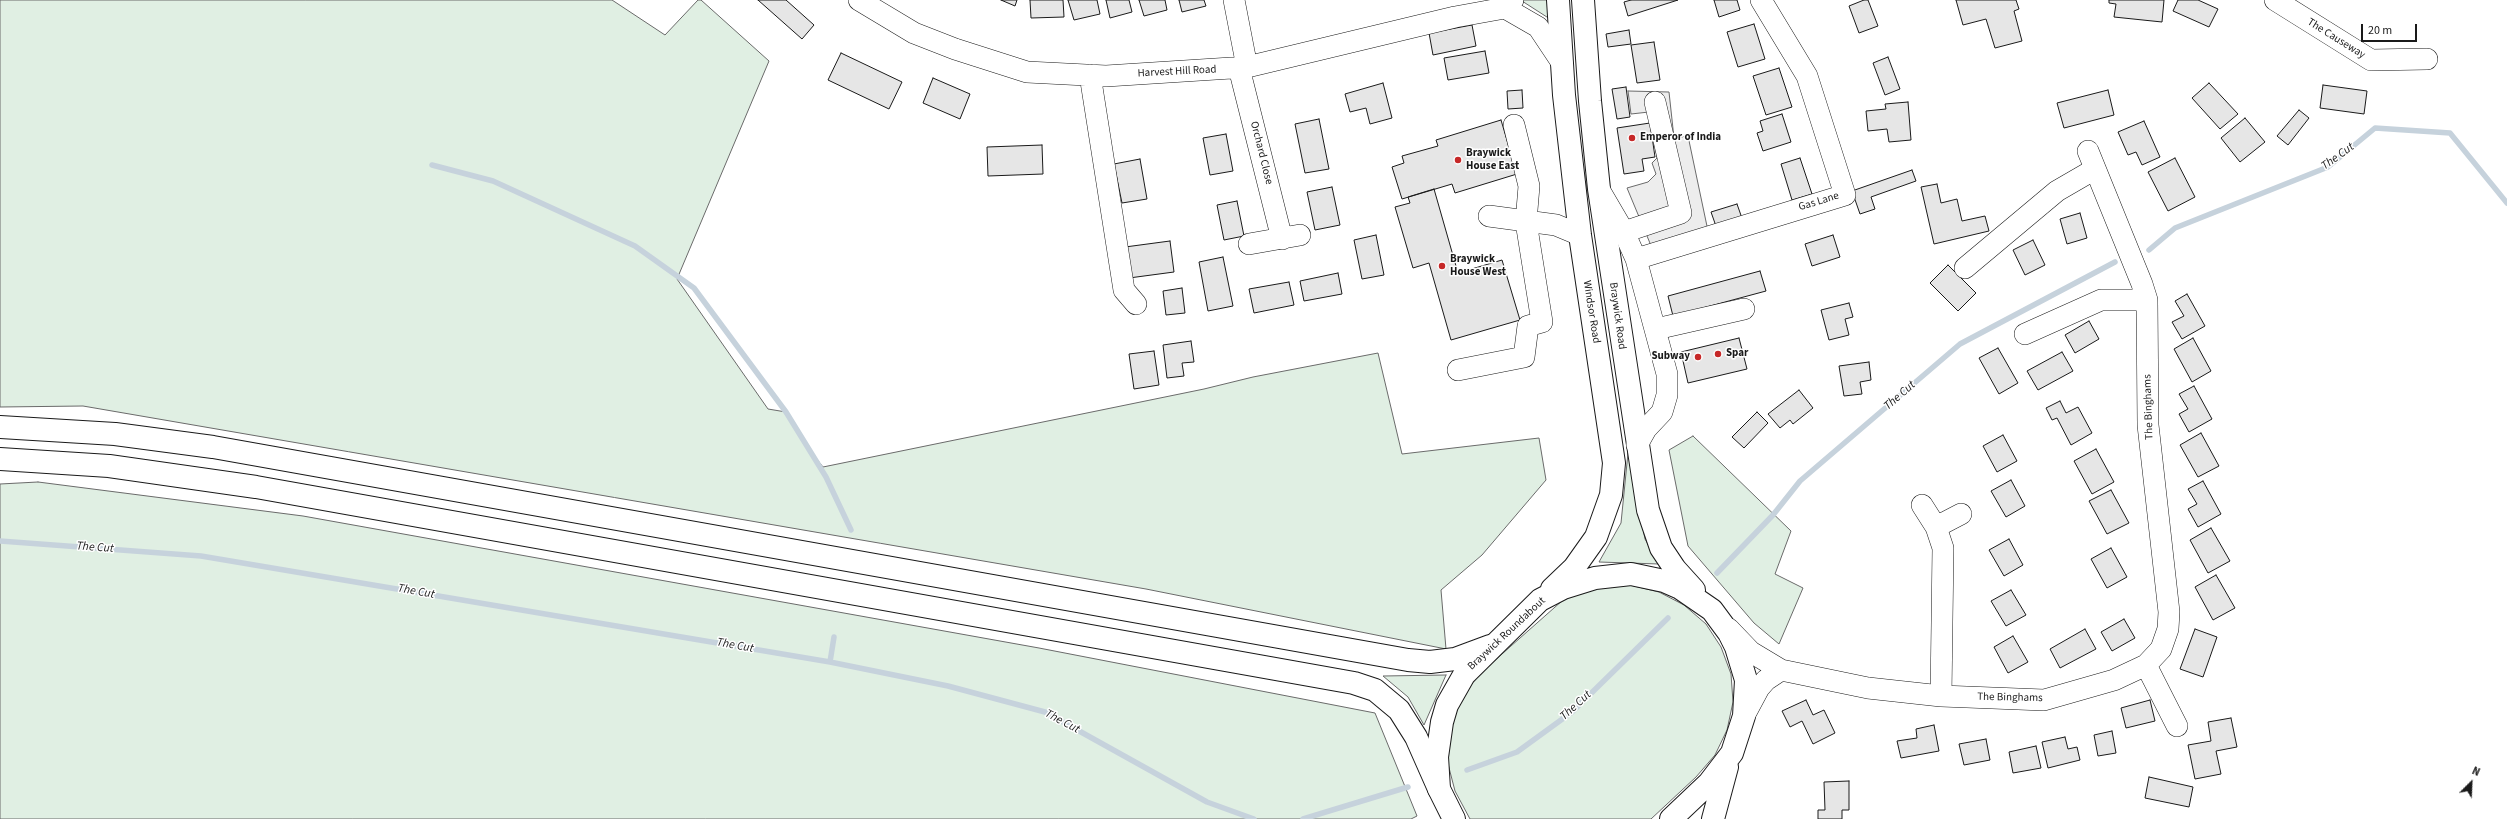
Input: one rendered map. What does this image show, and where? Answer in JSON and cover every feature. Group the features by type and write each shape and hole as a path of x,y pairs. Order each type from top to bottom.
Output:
{"main road":[{"name":"Windsor Road","path":"1540,600 1574,568 1596,537 1607,511 1613,479 1612,445 1580,235 1562,63 1558,0"},
{"name":"Braywick Road","path":"1583,0 1590,101 1599,189 1648,510 1655,534 1675,569 1717,615"},
{"path":"0,428 115,434 213,447 1408,660 1430,662 1454,659 1490,646"},
{"path":"0,459 109,466 249,486 1354,683 1375,690 1399,710 1416,737 1451,819"},
{"name":"Braywick Roundabout","path":"1454,819 1440,793 1436,757 1440,728 1447,705 1464,674 1490,646 1540,600 1578,583 1613,575 1631,574 1669,583 1697,598 1717,615 1736,647 1743,668 1746,698 1744,716 1732,752 1709,783 1671,819"},
{"path":"1713,819 1732,752"}],"street":[{"name":"Harvest Hill Road","path":"858,0 914,32 954,49 1027,72 1090,75 1243,68 1453,8 1509,4 1538,27 1562,63"},
{"name":"Orchard Close","path":"1234,0 1243,68 1291,237 1250,244"},
{"name":"Gas Lane","path":"1636,259 1845,195 1807,76 1761,0"},
{"name":"The Causeway","path":"2275,0 2371,60 2427,59"},
{"path":"1090,75 1124,290 1136,304"},
{"path":"1624,232 1680,213 1655,102"},
{"path":"1458,370 1524,357 1528,326 1542,322 1526,222 1529,186 1514,125"},
{"name":"The Binghams","path":"1717,615 1751,652 1781,670 1868,688 1941,696 2044,700 2114,680 2146,665 2160,649 2168,629 2169,612 2148,426 2146,300 2142,284 2091,160 2057,191 1965,268"},
{"path":"1599,189 1624,232 1636,259 1667,374 1667,395 1662,412 1646,429 1637,445"},
{"path":"1489,216 1556,225 1580,235"},
{"path":"2025,334 2101,300 2146,300"},
{"path":"1656,329 1744,309"},
{"path":"1922,505 1936,528 1943,548 1941,696"},
{"path":"1936,528 1961,514"},
{"path":"2146,665 2176,726"},
{"path":"1744,716 1759,688 1766,680 1781,670"}],"green space":[{"path":"0,0 612,0 665,35 698,0 701,0 769,61 677,279 768,409 786,412 805,444 823,467 1204,389 1253,377 1378,353 1402,454 1539,438 1546,480 1482,555 1441,590 1446,649 1146,589 83,406 0,407"},
{"path":"1523,0 1548,0 1550,19 1522,1"},
{"path":"1693,436 1791,531 1775,574 1803,588 1779,644 1754,623 1688,546 1669,450"},
{"path":"1628,453 1645,539 1659,564 1599,562 1621,523"},
{"path":"38,482 303,516 1039,648 1375,713 1417,816 1411,819 0,819 0,484"},
{"path":"1630,585 1659,592 1684,605 1706,624 1721,647 1731,674 1733,702 1727,730 1715,755 1696,777 1651,819 1470,819 1455,791 1447,760 1454,715 1467,689 1485,669 1563,600 1587,588"},
{"path":"1446,675 1424,725 1408,697 1383,676"}],"shaded area":[{"path":"1628,91 1669,92 1674,138 1688,136 1708,231 1652,248 1627,188 1648,182 1656,174 1652,163 1657,158 1649,112 1631,114"}],"building":[{"path":"758,0 786,0 814,25 802,39"},
{"path":"1001,0 1017,0 1015,6"},
{"path":"1030,0 1063,0 1064,17 1031,18"},
{"path":"1068,0 1097,0 1100,14 1074,20"},
{"path":"1106,0 1129,0 1132,12 1110,18"},
{"path":"1139,0 1165,0 1167,10 1144,16"},
{"path":"1179,0 1204,0 1206,6 1182,12"},
{"path":"1631,0 1678,0 1628,16 1624,2"},
{"path":"1714,0 1737,0 1740,10 1719,17"},
{"path":"1864,0 1868,0 1878,26 1859,33 1849,6"},
{"path":"1956,0 2016,0 2019,9 2014,11 2022,41 1995,48 1986,19 1963,25"},
{"path":"2109,0 2164,0 2162,22 2114,17 2116,4 2109,3"},
{"path":"2178,0 2198,0 2218,9 2209,27 2173,11"},
{"path":"1754,24 1765,59 1738,67 1727,32"},
{"path":"1472,25 1476,46 1433,55 1429,33"},
{"path":"1629,30 1631,44 1608,47 1606,34"},
{"path":"1654,42 1660,80 1637,83 1631,45"},
{"path":"1485,51 1489,73 1448,80 1444,58"},
{"path":"841,53 902,82 889,109 828,80"},
{"path":"1888,57 1900,89 1885,95 1873,63"},
{"path":"1779,68 1792,107 1766,115 1753,76"},
{"path":"933,78 970,94 960,119 923,103"},
{"path":"1383,83 1392,118 1370,124 1366,108 1350,112 1345,94"},
{"path":"2209,83 2238,114 2220,129 2192,98"},
{"path":"2323,85 2367,91 2364,114 2320,108"},
{"path":"1626,87 1630,117 1617,119 1612,89"},
{"path":"1522,90 1523,108 1508,109 1507,91"},
{"path":"2108,90 2114,115 2064,128 2057,103"},
{"path":"1908,102 1911,140 1889,142 1887,129 1868,131 1866,111 1886,109 1885,104"},
{"path":"2299,110 2309,118 2288,145 2277,136"},
{"path":"1782,114 1791,142 1763,151 1757,133 1763,131 1760,121"},
{"path":"2245,118 2265,142 2240,162 2221,138"},
{"path":"1319,119 1329,169 1305,173 1295,124"},
{"name":"Braywick House East","path":"1501,120 1517,174 1455,193 1452,184 1402,199 1392,167 1404,163 1402,156 1438,146 1436,140"},
{"path":"2144,121 2160,157 2142,165 2136,152 2128,155 2118,132"},
{"path":"1650,123 1655,157 1642,159 1644,171 1624,174 1617,128"},
{"path":"1226,134 1233,171 1210,175 1203,138"},
{"path":"1042,145 1043,174 988,176 987,147"},
{"path":"1800,158 1812,194 1792,200 1781,164"},
{"path":"2175,158 2195,197 2168,211 2148,172"},
{"path":"1140,159 1147,199 1122,203 1114,164"},
{"path":"1912,170 1916,181 1871,197 1875,209 1860,214 1852,191"},
{"path":"1937,184 1941,203 1957,199 1962,221 1985,216 1989,231 1934,244 1921,187"},
{"path":"1332,187 1340,225 1315,230 1307,192"},
{"name":"Braywick House West","path":"1434,189 1458,273 1502,260 1520,320 1451,340 1429,263 1413,268 1395,207 1410,203 1408,197"},
{"path":"1237,201 1244,236 1224,240 1217,205"},
{"path":"1737,204 1743,221 1717,229 1711,212"},
{"path":"2080,213 2087,238 2067,244 2060,219"},
{"path":"1376,235 1384,275 1362,279 1354,240"},
{"path":"1833,235 1840,257 1812,266 1805,244"},
{"path":"2033,240 2045,265 2025,275 2013,250"},
{"path":"1170,241 1174,272 1129,278 1125,247"},
{"path":"1223,257 1233,306 1208,311 1199,262"},
{"path":"1948,265 1976,293 1958,311 1930,283"},
{"path":"1760,271 1766,291 1673,316 1668,296"},
{"path":"1338,273 1342,294 1304,301 1300,281"},
{"path":"1289,282 1294,305 1254,313 1249,289"},
{"path":"1182,288 1185,313 1166,315 1163,291"},
{"path":"2187,294 2205,326 2182,339 2172,322 2184,316 2175,301"},
{"path":"1849,303 1853,317 1845,319 1849,335 1829,340 1821,310"},
{"path":"2089,321 2099,339 2075,353 2065,335"},
{"path":"1739,338 1747,369 1688,383 1681,352"},
{"path":"2193,338 2211,371 2192,382 2174,349"},
{"path":"1191,341 1194,362 1182,363 1184,376 1167,378 1163,345"},
{"path":"1998,348 2018,383 1999,394 1979,358"},
{"path":"1154,351 1159,385 1134,389 1129,354"},
{"path":"2062,352 2073,371 2038,390 2027,371"},
{"path":"1869,362 1871,380 1860,382 1862,394 1844,396 1839,366"},
{"path":"2194,386 2212,419 2189,432 2179,414 2188,409 2179,394"},
{"path":"1799,390 1813,408 1793,424 1790,420 1780,428 1768,414"},
{"path":"2060,401 2066,413 2078,407 2092,433 2071,445 2057,418 2052,420 2046,408"},
{"path":"1757,412 1768,423 1744,448 1732,437"},
{"path":"2201,433 2219,466 2198,477 2180,445"},
{"path":"2003,435 2017,461 1997,472 1983,446"},
{"path":"2096,449 2114,482 2092,494 2074,461"},
{"path":"2011,480 2025,506 2006,517 1991,491"},
{"path":"2203,481 2221,514 2198,527 2188,509 2197,504 2188,489"},
{"path":"2111,490 2129,523 2107,534 2089,501"},
{"path":"2211,528 2230,561 2208,573 2190,540"},
{"path":"2009,539 2023,565 2004,576 1989,550"},
{"path":"2111,548 2127,577 2107,588 2091,559"},
{"path":"2216,575 2235,608 2213,620 2195,587"},
{"path":"2011,590 2026,615 2006,626 1991,601"},
{"path":"2124,619 2135,638 2112,651 2101,632"},
{"path":"2085,629 2096,649 2060,668 2050,649"},
{"path":"2195,629 2217,637 2203,677 2180,669"},
{"path":"2013,636 2028,662 2008,673 1994,647"},
{"path":"1806,700 1813,715 1824,710 1835,733 1813,744 1802,721 1790,727 1782,711"},
{"path":"2150,700 2155,721 2126,728 2121,708"},
{"path":"2231,718 2237,747 2216,751 2221,774 2195,779 2188,745 2211,741 2208,722"},
{"path":"1934,725 1939,751 1901,758 1897,741 1917,738 1916,729"},
{"path":"2112,731 2116,753 2098,756 2094,735"},
{"path":"2065,737 2068,749 2077,747 2080,760 2048,768 2042,742"},
{"path":"1986,739 1990,760 1964,765 1959,744"},
{"path":"2036,746 2041,768 2013,773 2009,752"},
{"path":"2149,777 2193,787 2189,807 2145,798"},
{"path":"1849,781 1849,810 1842,810 1842,819 1818,819 1818,810 1825,810 1824,782"}],"waterway":[{"name":"The Cut","path":"2149,250 2175,228 2328,167 2375,128 2450,133 2507,203"},
{"path":"432,165 493,181 635,246 694,288 786,412 826,477 851,530"},
{"name":"The Cut","path":"1717,573 1773,515 1800,481 1960,344 2115,262"},
{"name":"The Cut","path":"0,541 201,556 830,662 948,686 1045,712 1207,802 1254,819"},
{"name":"The Cut","path":"1467,770 1517,752 1572,712 1668,618"},
{"name":"The Cut","path":"830,662 834,637"},
{"name":"The Cut","path":"1303,819 1408,787"}],"place":[{"name":"Emperor of India","path":"1632,138"},
{"name":"Braywick House East","path":"1458,160"},
{"name":"Braywick House West","path":"1442,266"},
{"name":"Spar","path":"1718,354"},
{"name":"Subway","path":"1698,357"}]}
